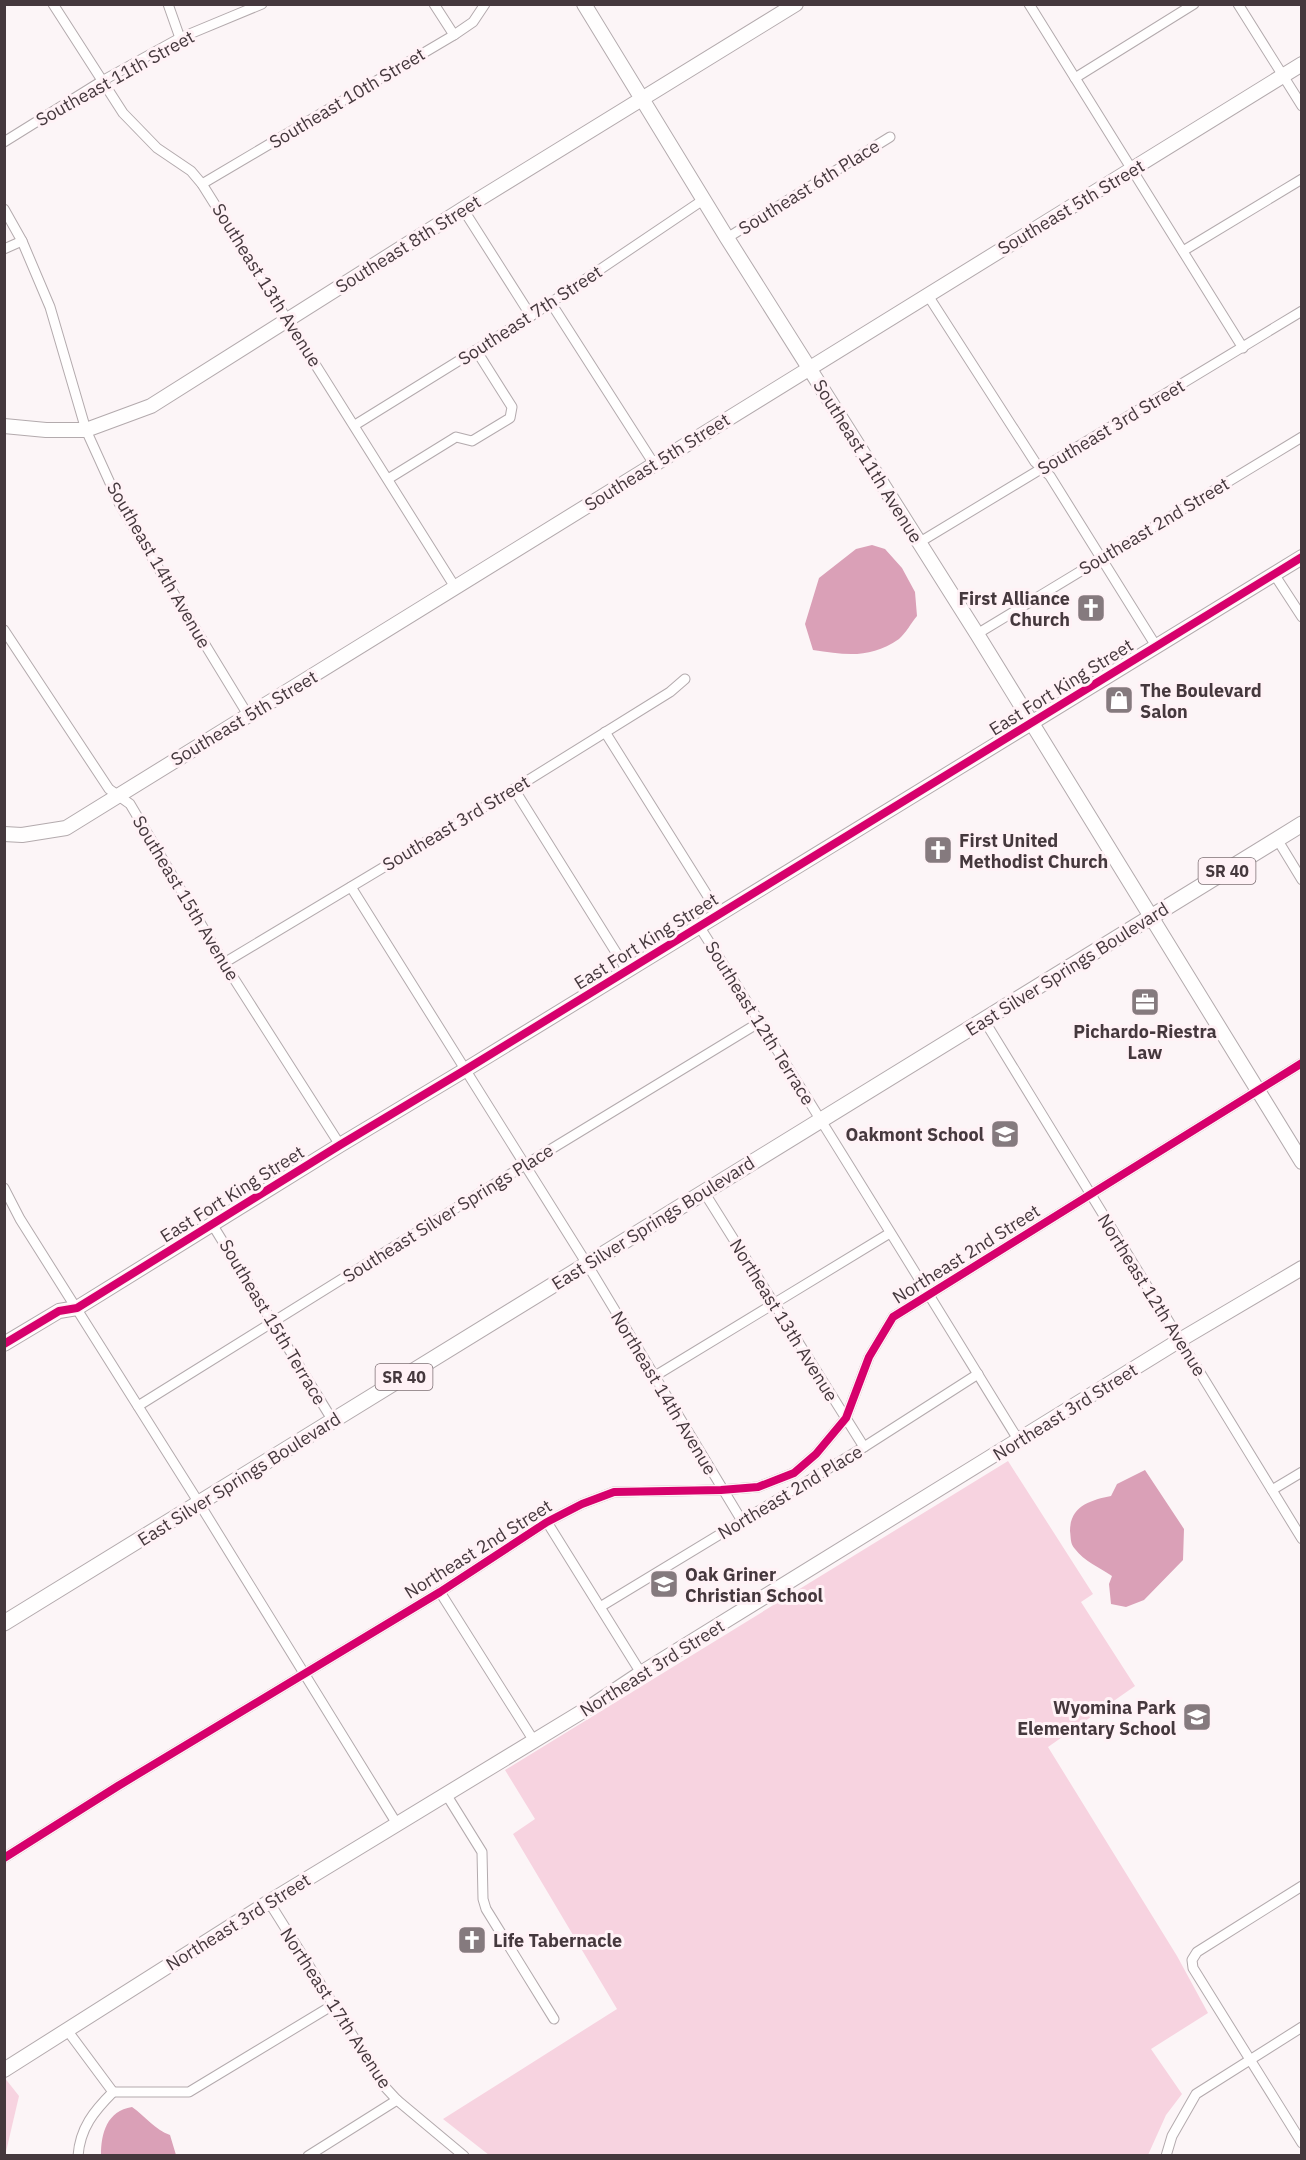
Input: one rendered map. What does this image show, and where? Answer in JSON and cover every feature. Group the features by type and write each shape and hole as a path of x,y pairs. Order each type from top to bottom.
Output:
{"main road":[{"name":"East Silver Springs Boulevard","path":"4,1623 1302,824"}],"street":[{"name":"Southeast 13th Avenue","path":"53,4 130,120 157,148 191,171 202,184 455,587"},
{"path":"168,4 180,38"},
{"name":"Southeast 11th Street","path":"4,142 102,81 180,38 262,4"},
{"path":"434,4 454,35"},
{"name":"Southeast 10th Street","path":"202,184 454,35 473,22 485,4"},
{"name":"Southeast 11th Avenue","path":"584,4 727,238 920,542 1302,1162"},
{"name":"Southeast 8th Street","path":"4,426 46,430 86,430 151,406 463,209 796,4"},
{"path":"1029,4 1243,348"},
{"path":"1075,78 1194,4"},
{"path":"1238,4 1302,106"},
{"name":"Southeast 5th Street","path":"4,834 22,835 66,828 1302,64"},
{"name":"Southeast 6th Place","path":"727,238 891,136"},
{"path":"1183,251 1302,179"},
{"name":"Southeast 7th Street","path":"355,425 531,316 704,201"},
{"name":"Southeast 14th Avenue","path":"4,209 22,241 50,307 86,430 120,505 248,715"},
{"path":"463,209 531,316"},
{"path":"4,249 22,241"},
{"path":"927,294 1041,470 1050,476 1156,646"},
{"path":"551,303 654,464"},
{"name":"Southeast 3rd Street","path":"920,542 1302,311"},
{"path":"388,479 456,437 471,441 510,418 512,407 476,350"},
{"name":"Southeast 2nd Street","path":"977,634 1302,437"},
{"name":"East Fort King Street","path":"4,1344 59,1311 77,1308 1302,557"},
{"path":"1274,574 1302,617"},
{"name":"Southeast 15th Avenue","path":"4,630 109,789 130,804 224,963 340,1145"},
{"name":"Southeast 3rd Street","path":"224,963 514,789 670,692 685,679"},
{"name":"Southeast 12th Terrace","path":"605,732 719,914"},
{"path":"514,789 627,970"},
{"path":"1277,839 1302,880"},
{"path":"351,887 587,1264"},
{"name":"Southeast 12th Terrace","path":"699,926 822,1119 1019,1441"},
{"name":"Northeast 12th Avenue","path":"984,1020 1302,1539"},
{"name":"Southeast Silver Springs Place","path":"138,1406 760,1022"},
{"name":"Northeast 2nd Street","path":"4,1858 118,1786 440,1592 547,1522 582,1504 614,1492 721,1490 758,1486 797,1470 816,1454 846,1418 869,1358 894,1317 1302,1063"},
{"path":"4,1188 20,1219 397,1824"},
{"name":"Northeast 13th Avenue","path":"704,1192 864,1448"},
{"name":"Southeast 15th Terrace","path":"212,1224 333,1421"},
{"path":"655,1376 890,1233"},
{"name":"Northeast 14th Avenue","path":"587,1264 721,1490 742,1521"},
{"name":"Northeast 3rd Street","path":"4,2070 269,1902 534,1741 1180,1340 1302,1268"},
{"name":"Northeast 2nd Place","path":"600,1607 864,1448 978,1374"},
{"path":"797,1470 805,1483"},
{"path":"1272,1490 1302,1472"},
{"path":"547,1522 641,1673"},
{"path":"440,1592 534,1741"},
{"path":"446,1794 482,1852 483,1899 486,1909 554,2019"},
{"path":"1302,1886 1197,1952 1192,1960 1193,1968 1302,2143"},
{"name":"Northeast 17th Avenue","path":"269,1902 385,2087 397,2100 464,2156"},
{"path":"78,2156 81,2134 93,2112 113,2091 189,2092 333,2005"},
{"path":"1166,2156 1172,2136 1196,2094 1302,2027"},
{"path":"67,2030 113,2091"},
{"path":"308,2156 397,2100"}],"shaded area":[{"path":"872,545 885,549 902,568 915,592 917,616 899,639 878,650 847,654 813,650 805,624 819,578 856,549"},
{"path":"1008,1461 1093,1594 1081,1602 1135,1686 1048,1747 1177,1956 1208,2013 1151,2049 1182,2094 1166,2115 1148,2155 489,2155 443,2119 617,2009 513,1834 535,1819 505,1770"},
{"path":"1145,1470 1184,1529 1183,1560 1144,1600 1126,1607 1111,1604 1109,1584 1112,1576 1087,1561 1073,1547 1071,1522 1083,1506 1111,1496 1117,1484"},
{"path":"4,2077 19,2096 5,2156 4,2155"},
{"path":"132,2107 170,2135 176,2155 101,2155 102,2139 107,2124 117,2113"}],"cycle path":[{"path":"4,1344 59,1311 77,1308 1302,557"},
{"path":"4,1858 118,1786 440,1592 547,1522 582,1504 614,1492 758,1487 794,1473 816,1454 846,1418 869,1357 893,1317 1302,1063"}],"place":[{"name":"First Alliance Church","path":"1091,608"},
{"name":"The Boulevard Salon","path":"1119,700"},
{"name":"First United Methodist Church","path":"938,850"},
{"name":"Pichardo-Riestra Law","path":"1145,1002"},
{"name":"Oakmont School","path":"1005,1134"},
{"name":"Oak Griner Christian School","path":"664,1584"},
{"name":"Wyomina Park Elementary School","path":"1197,1717"},
{"name":"Life Tabernacle","path":"472,1940"}]}
